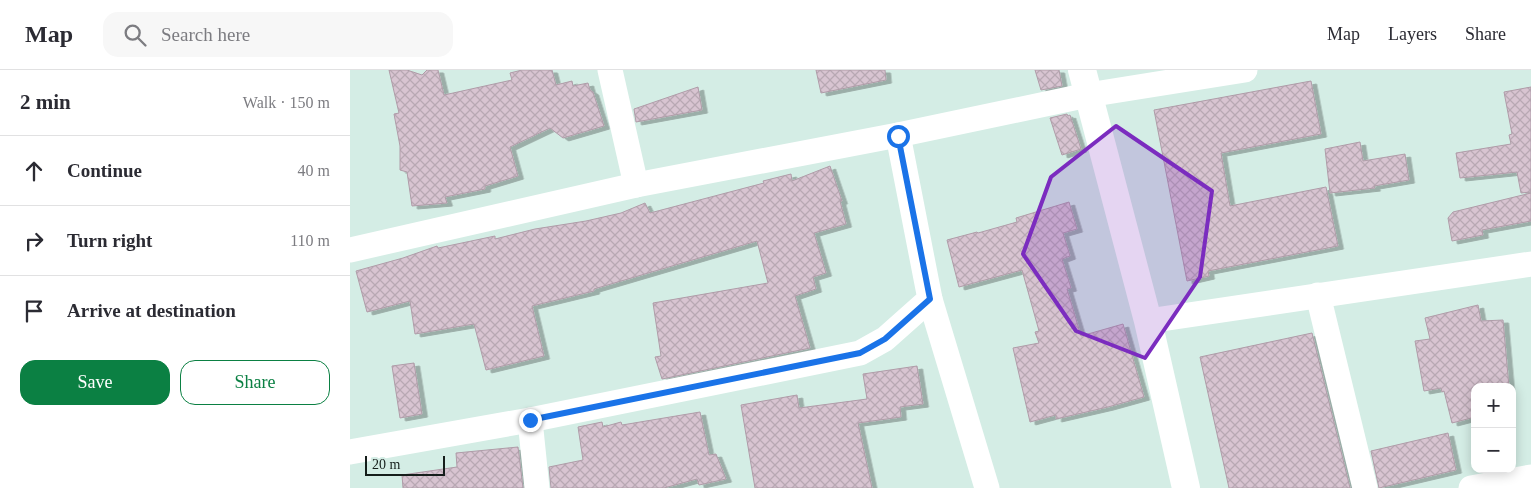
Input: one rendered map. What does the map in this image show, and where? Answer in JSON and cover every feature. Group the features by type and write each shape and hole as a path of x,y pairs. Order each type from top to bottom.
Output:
{"main road":[{"path":"1085,83 1148,321 1186,488"}],"street":[{"path":"610,70 636,185"},
{"path":"350,250 636,185 898,136 1085,83 1245,70"},
{"path":"898,136 930,299 988,488"},
{"path":"1148,321 1531,264"},
{"path":"1318,295 1365,488"},
{"path":"350,452 530,420 860,353 885,339 930,299"},
{"path":"530,420 537,488"},
{"path":"1471,488 1531,477"}],"highlighted area":[{"path":"1116,126 1212,191 1200,277 1145,358 1076,331 1023,254 1051,177"}],"building":[{"path":"389,70 407,70 422,75 427,70 438,70 444,95 512,80 510,73 522,70 552,70 556,85 572,81 573,86 588,83 590,90 593,92 604,126 563,138 550,128 510,147 518,176 485,186 485,189 445,197 447,203 412,206 407,172 400,170 400,146 394,114 399,113"},
{"path":"816,70 885,70 886,80 821,93"},
{"path":"1035,70 1059,70 1062,86 1041,90"},
{"path":"1311,81 1321,134 1221,153 1230,206 1326,187 1338,246 1208,271 1209,276 1187,281 1154,110"},
{"path":"698,87 702,110 636,122 634,109"},
{"path":"1531,87 1531,192 1521,193 1517,172 1460,178 1456,153 1511,144 1509,135 1512,134 1504,92"},
{"path":"1067,114 1068,116 1070,115 1081,149 1062,155 1050,118"},
{"path":"1360,142 1363,161 1405,154 1409,180 1374,186 1375,188 1330,193 1325,149"},
{"path":"830,166 842,201 840,201 846,224 814,233 826,273 813,277 816,289 795,296 810,348 662,379 655,357 661,356 653,303 768,283 757,241 594,289 594,291 532,306 544,356 486,370 474,324 415,334 410,301 367,312 356,271 437,246 438,248 495,236 495,239 535,229 586,221 621,213 645,203 650,213 791,174 792,181"},
{"path":"1531,193 1531,221 1482,230 1483,235 1452,241 1448,218 1453,212"},
{"path":"1069,202 1077,229 1063,233 1070,256 1062,259 1071,288 1067,289 1081,336 1123,324 1144,397 1056,419 1056,415 1030,422 1013,348 1039,343 1035,332 1039,331 1022,270 959,287 947,240 1017,222 1016,218"},
{"path":"1478,305 1481,321 1503,320 1509,383 1471,383 1471,418 1452,423 1444,391 1442,392 1441,388 1424,391 1415,341 1430,339 1425,318"},
{"path":"1312,333 1350,488 1229,488 1200,357"},
{"path":"414,363 422,414 400,418 392,366"},
{"path":"917,366 923,404 900,407 901,417 858,423 872,488 755,488 741,405 797,395 799,408 867,399 863,374"},
{"path":"700,412 709,455 716,454 726,479 699,485 697,479 664,488 551,488 549,467 583,460 578,427 602,422 603,427 621,422 622,425"},
{"path":"1448,433 1456,470 1379,488 1371,451"},
{"path":"518,447 523,488 403,488 402,475 457,467 456,453"}],"route":[{"path":"530,420 860,353 885,339 930,299 898,136"}]}
